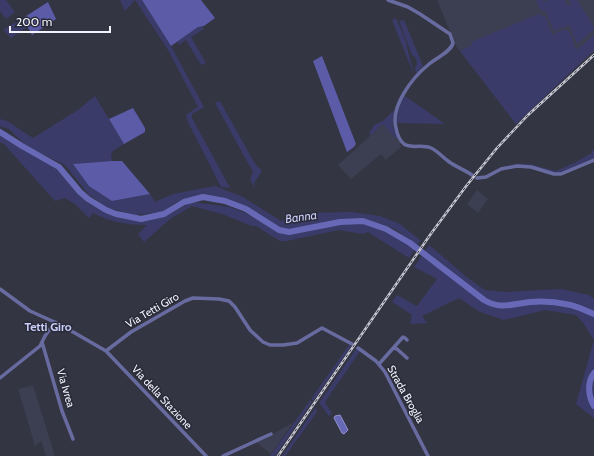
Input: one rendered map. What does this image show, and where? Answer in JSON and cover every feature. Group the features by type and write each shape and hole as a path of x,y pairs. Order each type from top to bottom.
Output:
{"street":[{"path":"388,0 408,7 420,14 450,34 453,43 450,49 429,64 419,74 402,96 397,108 395,120 400,139 404,143 411,146 430,148 449,162 472,175"},
{"path":"477,178 486,177 501,169 517,166 531,167 557,174 572,170 594,160"},
{"path":"0,289 30,311 55,322 106,350"},
{"name":"Via Tetti Giro","path":"106,350 127,335 185,301 198,297 229,301 235,306 250,330 267,344 278,346 297,343 322,328 327,329 352,344"},
{"path":"0,378 40,346 55,322"},
{"path":"379,364 403,337 407,340"},
{"name":"Via Ivrea","path":"42,342 62,411 73,439"},
{"name":"Strada Broglia","path":"358,348 379,364 385,372 428,456"},
{"path":"394,348 407,358"},
{"name":"Via della Stazione","path":"106,350 206,456"},
{"path":"223,456 271,434"}],"shaded area":[{"path":"0,0 6,0 15,12 6,19 0,11"},
{"path":"120,0 135,0 125,11"},
{"path":"135,0 142,0 171,46 204,107 192,114 192,118 230,188 221,187 188,122 186,115 198,107 168,50"},
{"path":"142,0 201,0 215,18 204,26 198,27 171,46"},
{"path":"437,0 594,0 594,52 563,78 516,124 456,46"},
{"path":"536,0 543,0 544,2 548,0 565,0 567,6 571,4 569,0 577,0 594,27 593,30 577,44 569,25 554,31 545,10 541,11"},
{"path":"48,2 56,19 32,35 23,18"},
{"path":"539,14 546,17 552,35 565,29 568,31 576,50 594,35 594,50 516,124 460,51 472,45 471,42"},
{"path":"23,18 28,26 11,38 3,30"},
{"path":"396,18 405,39 414,75 392,20"},
{"path":"404,20 423,66 416,73 416,58 412,55 399,21"},
{"path":"202,26 204,29 191,37 206,63 201,65 186,40 179,45 177,42 198,27"},
{"path":"322,56 356,144 347,152 313,61"},
{"path":"95,96 124,144 114,150 111,154 112,161 73,164 112,201 150,194 155,202 173,194 215,186 243,197 281,221 307,213 351,212 380,216 400,224 421,241 417,245 393,228 365,219 342,219 291,229 281,229 248,207 227,199 202,194 177,202 162,212 135,215 108,208 89,195 65,165 26,146 9,129 0,126 0,119 7,121 33,138 78,110"},
{"path":"405,96 445,124 397,123 397,115 401,102"},
{"path":"220,101 255,164 262,171 254,183 255,189 250,179 253,172 215,103"},
{"path":"133,108 145,128 145,132 124,144 109,119"},
{"path":"394,110 393,127 398,137 396,139 383,124 371,135 369,134 374,125 383,121"},
{"path":"383,124 401,143 401,147 386,160 381,154 351,179 338,165"},
{"path":"0,135 49,163 63,174 88,203 105,212 124,219 140,220 162,217 192,202 230,207 257,218 278,233 290,233 339,223 361,223 385,230 415,249 409,258 368,232 363,234 339,230 280,241 256,226 252,226 222,214 192,206 170,219 144,242 138,234 147,225 119,222 106,219 93,213 89,218 76,205 65,198 55,201 4,144 0,142"},
{"path":"592,149 594,152 594,158 561,173 552,173 519,165 498,169 514,164 527,164 556,171 592,153"},
{"path":"122,161 150,194 112,201 89,186 73,164"},
{"path":"477,190 488,199 478,213 467,204"},
{"path":"429,245 468,278 485,290 505,292 561,289 589,295 594,299 594,340 582,321 576,315 545,310 504,320 480,312 459,298 422,316 427,323 410,324 412,315 392,302 397,295 417,306 437,279 414,267"},
{"path":"594,340 594,418 576,404"},
{"path":"349,345 351,347 313,401 311,399"},
{"path":"356,349 360,351 325,402 332,414 329,416 319,403"},
{"path":"33,385 55,456 46,456 41,441 35,446 18,389"},
{"path":"310,400 312,402 275,456 270,456 302,412"},
{"path":"316,407 317,412 285,456 282,456"},
{"path":"340,415 348,430 344,434 334,418 335,416"},
{"path":"292,423 271,454 257,443"}],"waterway":[{"name":"Banna","path":"0,132 59,167 80,192 88,199 116,214 141,219 164,214 184,202 203,197 225,201 246,209 279,230 289,232 340,222 363,221 386,229 410,243 490,303 507,306 530,302 555,302 571,305 594,314"},
{"name":"Banna","path":"594,373 589,385 590,398 594,406"}],"railway":[{"path":"278,456 430,235 467,185 497,148 528,115 594,55"}],"district":[{"name":"Tetti Giro","path":"48,327"}]}
